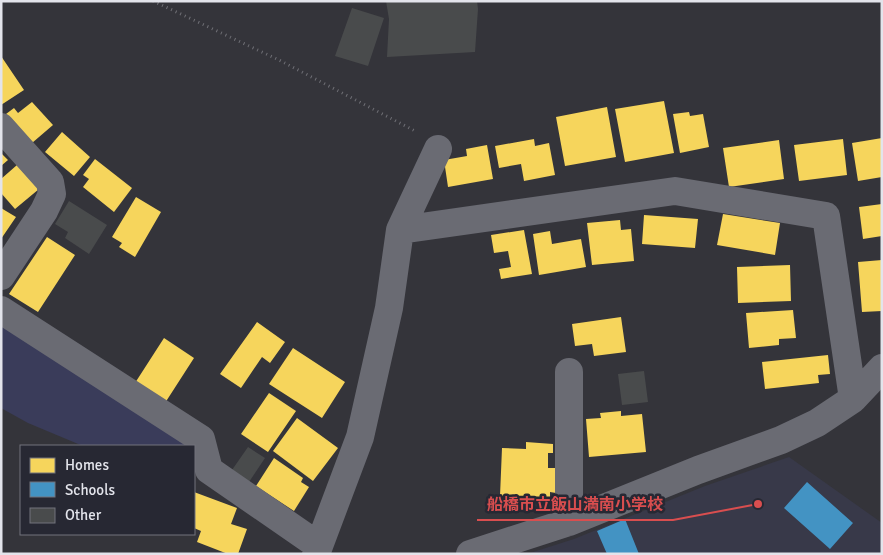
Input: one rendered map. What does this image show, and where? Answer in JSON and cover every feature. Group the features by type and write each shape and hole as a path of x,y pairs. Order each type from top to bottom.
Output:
{"street":[{"path":"1,127 50,182 52,194 44,211 1,276"},
{"path":"1,310 201,439 209,470 317,550 360,438 389,308 400,230 438,149"},
{"path":"400,230 675,191 826,216 853,399"},
{"path":"470,554 569,522 698,470 781,440 817,423 853,399 882,368"},
{"path":"569,372 569,522"}],"path":[{"path":"153,1 279,60 421,134 438,149"}],"shaded area":[{"path":"1,321 189,445 81,445 28,423 1,408"},
{"path":"789,457 882,523 882,554 527,554 574,539 705,486"}],"building: Homes":[{"path":"1,56 24,90 1,105"},
{"path":"664,101 674,153 625,162 615,109"},
{"path":"32,102 53,125 32,143 6,114 14,108 18,113"},
{"path":"607,107 616,157 565,166 556,117"},
{"path":"689,112 690,116 703,114 709,147 680,153 673,114"},
{"path":"62,132 90,157 74,176 45,152"},
{"path":"882,138 882,177 858,181 852,143"},
{"path":"534,139 535,146 549,143 555,175 524,181 521,164 499,168 495,146"},
{"path":"843,139 847,175 799,181 794,145"},
{"path":"779,140 784,179 729,187 723,148"},
{"path":"487,145 493,179 448,187 444,160 467,156 466,149"},
{"path":"1,153 8,160 1,166"},
{"path":"95,159 132,188 114,212 83,187 89,179 83,175"},
{"path":"17,165 39,189 15,209 1,193 1,179"},
{"path":"136,197 161,212 135,257 119,247 122,243 112,237"},
{"path":"882,204 882,236 863,239 859,207"},
{"path":"1,208 16,217 1,239"},
{"path":"723,214 780,223 775,255 717,245"},
{"path":"644,215 698,219 695,248 642,244"},
{"path":"620,220 621,230 631,229 634,261 592,265 587,223"},
{"path":"524,230 532,274 501,279 499,269 511,267 508,251 494,253 491,235"},
{"path":"550,231 552,244 581,239 586,267 539,275 533,234"},
{"path":"47,237 75,255 38,312 9,294"},
{"path":"882,260 882,311 862,312 858,262"},
{"path":"790,265 791,301 738,303 737,267"},
{"path":"793,310 796,338 779,339 779,345 749,348 746,313"},
{"path":"621,317 626,352 594,356 592,344 575,346 572,324"},
{"path":"257,322 285,342 270,363 262,357 241,388 220,374"},
{"path":"164,338 194,358 165,403 135,383"},
{"path":"293,348 345,382 322,418 269,384"},
{"path":"828,355 830,374 818,375 819,383 765,389 762,362"},
{"path":"269,393 296,411 268,452 241,434"},
{"path":"621,411 621,416 642,414 646,452 589,457 586,419 601,418 600,413"},
{"path":"297,418 338,448 313,481 273,451"},
{"path":"526,442 553,444 553,453 548,453 548,468 557,468 556,493 550,492 550,499 500,496 502,448 526,449"},
{"path":"274,458 303,478 301,482 309,487 294,511 256,486"},
{"path":"195,492 237,508 231,524 247,529 238,554 228,554 197,542 201,531 195,528"}],"building: Schools":[{"path":"807,482 853,523 830,549 784,508"},
{"path":"625,519 639,554 607,554 597,531"}],"building: Other":[{"path":"386,1 477,1 475,52 387,57 389,19"},
{"path":"352,8 384,18 368,66 335,56"},
{"path":"69,201 107,225 89,254 65,238 68,232 55,224"},
{"path":"644,371 648,402 622,405 618,374"},
{"path":"248,447 265,458 249,482 232,470"}],"place":[{"name":"船橋市立飯山満南小学校","path":"758,504"}]}
